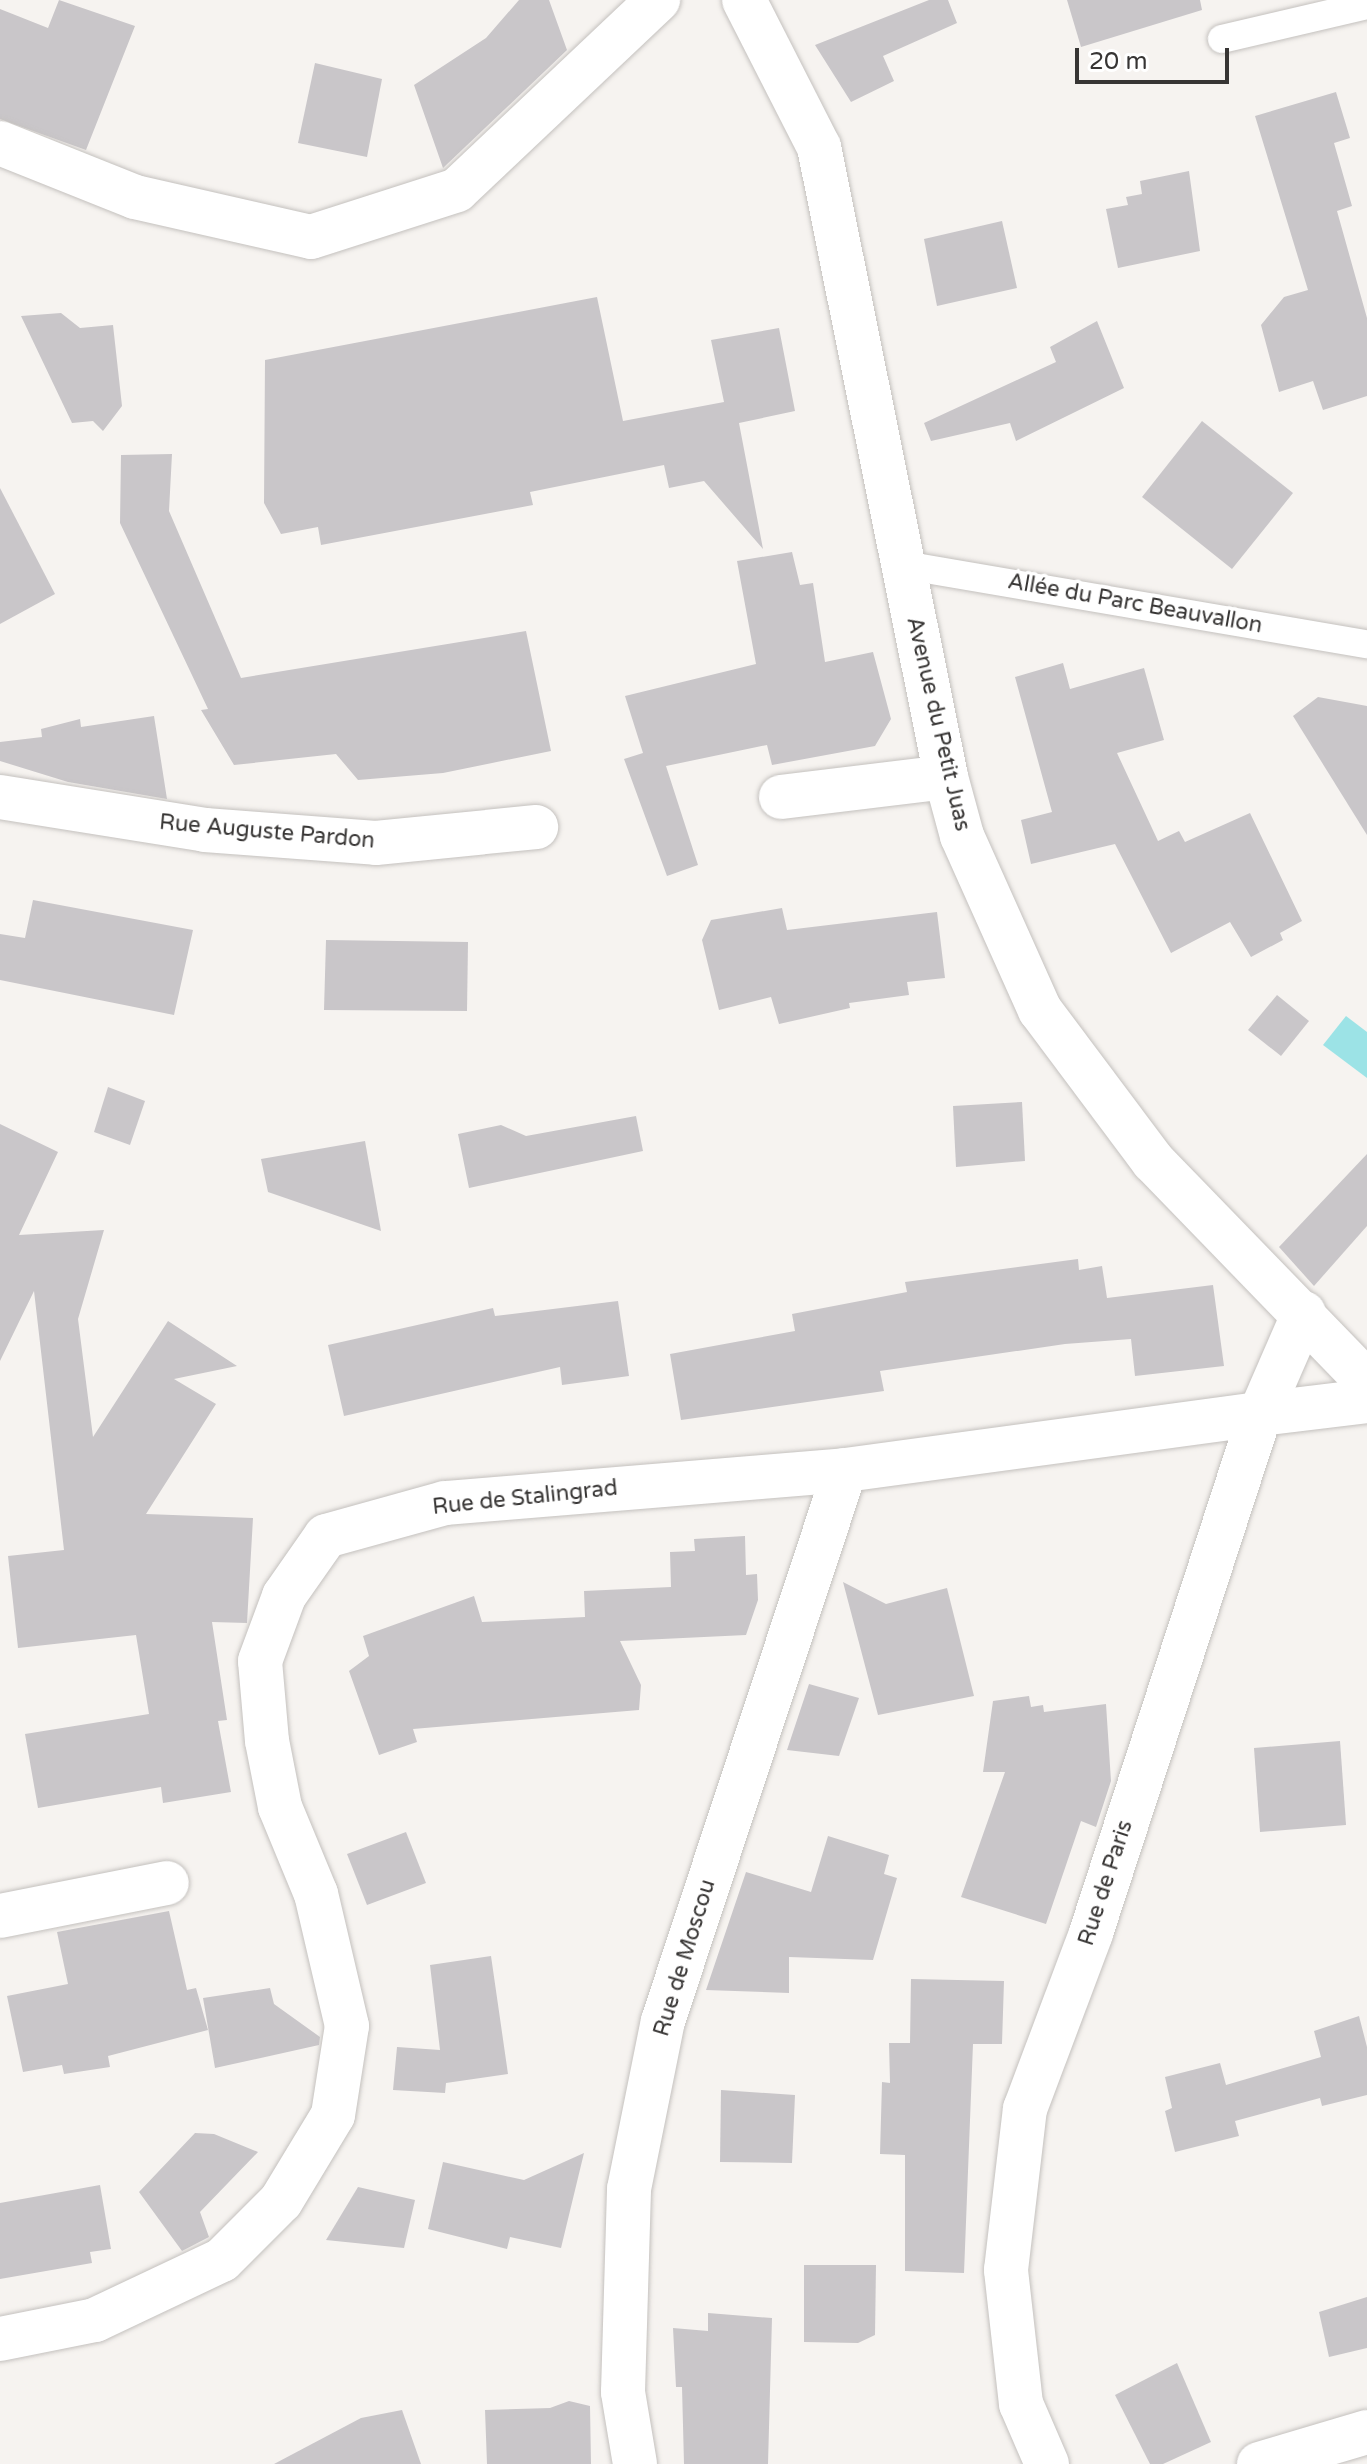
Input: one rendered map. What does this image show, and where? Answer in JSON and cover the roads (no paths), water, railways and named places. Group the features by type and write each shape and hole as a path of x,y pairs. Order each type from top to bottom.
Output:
{"street":[{"path":"0,143 135,197 311,237 457,190 658,0"},
{"name":"Avenue du Petit Juas","path":"744,0 819,147 946,777 962,836 1040,1010 1153,1161 1304,1313 1367,1382"},
{"path":"781,797 946,777"},
{"name":"Rue Auguste Pardon","path":"0,797 205,830 376,843 536,827"},
{"path":"1260,1414 1304,1313"},
{"path":"1260,1414 1367,1401"},
{"name":"Rue de Stalingrad","path":"0,2339 95,2320 222,2260 281,2201 333,2115 347,2026 316,1894 280,1807 267,1741 260,1661 284,1596 326,1536 445,1503 845,1470 1260,1414"},
{"name":"Rue de Paris","path":"1047,2464 1021,2404 1006,2270 1025,2109 1091,1933 1260,1414"},
{"name":"Rue de Moscou","path":"635,2464 623,2392 629,2189 663,2021 845,1470"},
{"path":"0,1916 167,1883"},
{"path":"1259,2464 1367,2432"}],"lane":[{"path":"1222,39 1367,5"},
{"name":"Allée du Parc Beauvallon","path":"903,565 1367,644"}],"water":[{"path":"1346,1016 1367,1032 1367,1078 1323,1045"}]}
